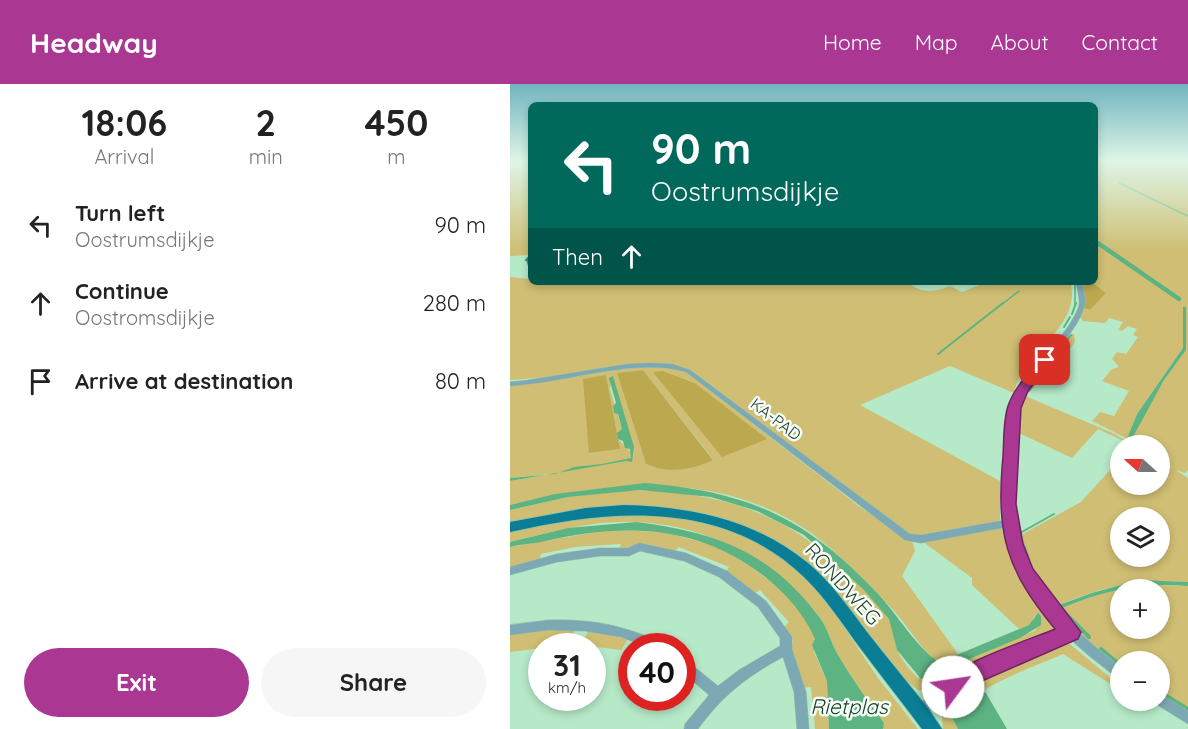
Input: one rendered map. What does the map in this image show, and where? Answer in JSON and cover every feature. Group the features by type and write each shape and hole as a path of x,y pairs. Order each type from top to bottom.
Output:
{"main road":[{"name":"RONDWEG","path":"510,527 570,515 628,508 684,513 744,531 802,567 834,601 933,729"}],"street":[{"path":"1079,285 1082,305 1077,317 1019,394 1012,419 1007,488 1009,523 1014,544 1032,584 1070,632 1110,665"},
{"name":"KA-PAD","path":"510,384 648,365 677,366 688,371 908,537 921,539 1009,523"},
{"path":"510,572 557,558 600,552 629,552 639,548 686,557 723,574 750,593 777,622 786,637 786,649 801,692 803,729"},
{"path":"510,630 575,623 619,633"},
{"path":"919,711 968,676 1070,632"},
{"path":"690,729 716,693 746,670 786,649"},
{"path":"696,676 716,693"},
{"path":"1170,706 1188,718"}],"shaded area":[{"path":"510,191 528,191 528,255 510,256"},
{"path":"1098,191 1188,191 1188,470 1185,473 1176,470 1188,478 1188,582 1170,581 1170,579 1110,579 1110,588 1059,605 1062,608 1110,592 1110,639 1170,639 1170,586 1188,586 1188,714 1170,702 1170,651 1110,651 1110,660 1058,611 1028,570 1032,566 1023,559 1019,536 1081,502 1110,470 1110,495 1170,495 1170,467 1174,468 1170,466 1170,435 1134,435 1164,380 1186,350 1186,307 1183,348 1137,414 1128,435 1120,435 1092,421 1100,412 1114,416 1129,391 1102,381 1112,369 1119,367 1112,359 1117,352 1126,354 1138,337 1133,335 1137,329 1128,326 1122,331 1118,330 1123,322 1109,318 1105,323 1083,321 1080,317 1083,308 1090,310 1106,293 1096,285 1098,285"},
{"path":"510,277 528,279 528,285 911,285 922,290 933,291 950,286 962,292 980,285 1070,285 1070,308 1064,320 1020,375 1014,393 950,366 860,405 1000,481 1000,521 921,537 909,536 681,367 660,363 510,383 539,378 510,380"},
{"path":"1082,285 1096,285 1106,293 1090,310 1083,308 1085,295"},
{"path":"1074,334 1075,342 1065,355 1058,356 1030,392 1027,389 1069,335"},
{"path":"653,365 686,372 860,507 912,541 915,551 902,576 958,654 942,661 934,659 889,606 838,555 802,527 764,507 724,494 682,487 639,486 596,489 510,505 510,481 551,474 510,478 510,385","holes":["643,370 713,460 665,469 646,464 617,373","663,371 695,383 766,439","606,375 617,433 622,429 610,389 613,376 634,455 618,439 619,449 589,453"]},
{"path":"643,370 713,460 680,470 663,469 646,464 617,373"},
{"path":"663,371 695,383 767,439 722,457 653,372"},
{"path":"606,375 620,449 589,453 583,379"},
{"path":"1025,396 1117,435 1098,429 1072,458 1019,433 1017,452 1013,449 1015,429 1019,429 1015,426 1020,402"},
{"path":"626,490 659,491 719,500 747,508 799,534 860,585 880,607 891,622 901,657 918,678 935,674 1036,630 1035,615 1031,624 1019,629 972,585 972,578 922,541 1001,527 1016,573 1054,628 1050,635 1019,649 1013,646 966,665 969,670 932,689 918,690 904,679 833,591 745,527 705,513 646,505 590,508 510,525 510,510 568,497"},
{"path":"654,512 726,527 766,547 799,571 829,605 878,678 918,729 883,729 884,723 843,664 820,618 803,597 762,563 714,538 663,525 620,522 588,525 510,542 510,531 561,519"},
{"path":"608,530 664,532 713,545 749,565 785,593 804,617 816,639 814,652 827,681 829,729 815,729 811,687 802,688 790,650 793,641 784,627 789,622 760,590 755,593 726,571 729,567 679,547 675,551 627,550 619,549 621,544 575,547 541,554 540,559 510,569 510,547"},
{"path":"576,629 574,633 528,633 528,650 510,652 510,633 525,630"},
{"path":"606,634 618,637 618,650 606,648"},
{"path":"1059,644 1070,644 1110,678 1110,684 1063,654 987,688 973,697 952,719 958,729 943,729 941,710 971,681"}],"water":[{"path":"1183,307 1186,307 1186,350 1164,380 1134,435 1128,435 1137,414 1183,348"},
{"path":"613,376 634,447 632,462 626,461 559,473 574,467 631,458 630,449 625,448 623,441 618,439 617,433 622,429 618,414 614,413 613,406 616,403 609,378"},
{"path":"546,475 510,481 510,478"},
{"path":"645,483 716,493 746,502 801,528 853,569 880,596 921,647 937,661 942,661 1029,625 1038,613 1041,616 1041,625 1020,638 921,679 897,650 889,619 864,590 804,535 757,511 711,497 640,490 568,497 510,510 510,505 555,494"},
{"name":"Rietplas","path":"636,522 665,526 716,539 761,561 781,576 820,618 843,664 884,723 883,729 829,729 827,681 812,645 815,639 810,629 780,590 738,559 711,546 684,537 629,530 571,536 510,547 510,542 568,528"},
{"path":"1170,581 1188,582 1188,586 1171,585"},
{"path":"1110,588 1110,592 1062,608 1059,605"},
{"path":"981,691 986,693 1007,729 958,729 952,718"}],"waterway":[{"path":"1136,191 1188,216"},
{"path":"1098,243 1179,299"},
{"path":"1075,285 1075,305"},
{"path":"1001,305 1019,291"},
{"path":"938,354 1003,303"},
{"path":"1072,314 1076,303"},
{"path":"1064,327 1070,317"},
{"path":"1029,391 1071,335"},
{"path":"1025,549 1020,533 1054,514"},
{"path":"1024,548 1028,560"},
{"path":"1032,570 1053,601 1089,637"},
{"path":"1101,649 1110,657"},
{"path":"1170,698 1188,709"}],"route":[{"path":"953,687 968,676 1070,632 1048,607 1026,573 1014,544 1007,504 1014,408 1019,394 1045,360"}]}
